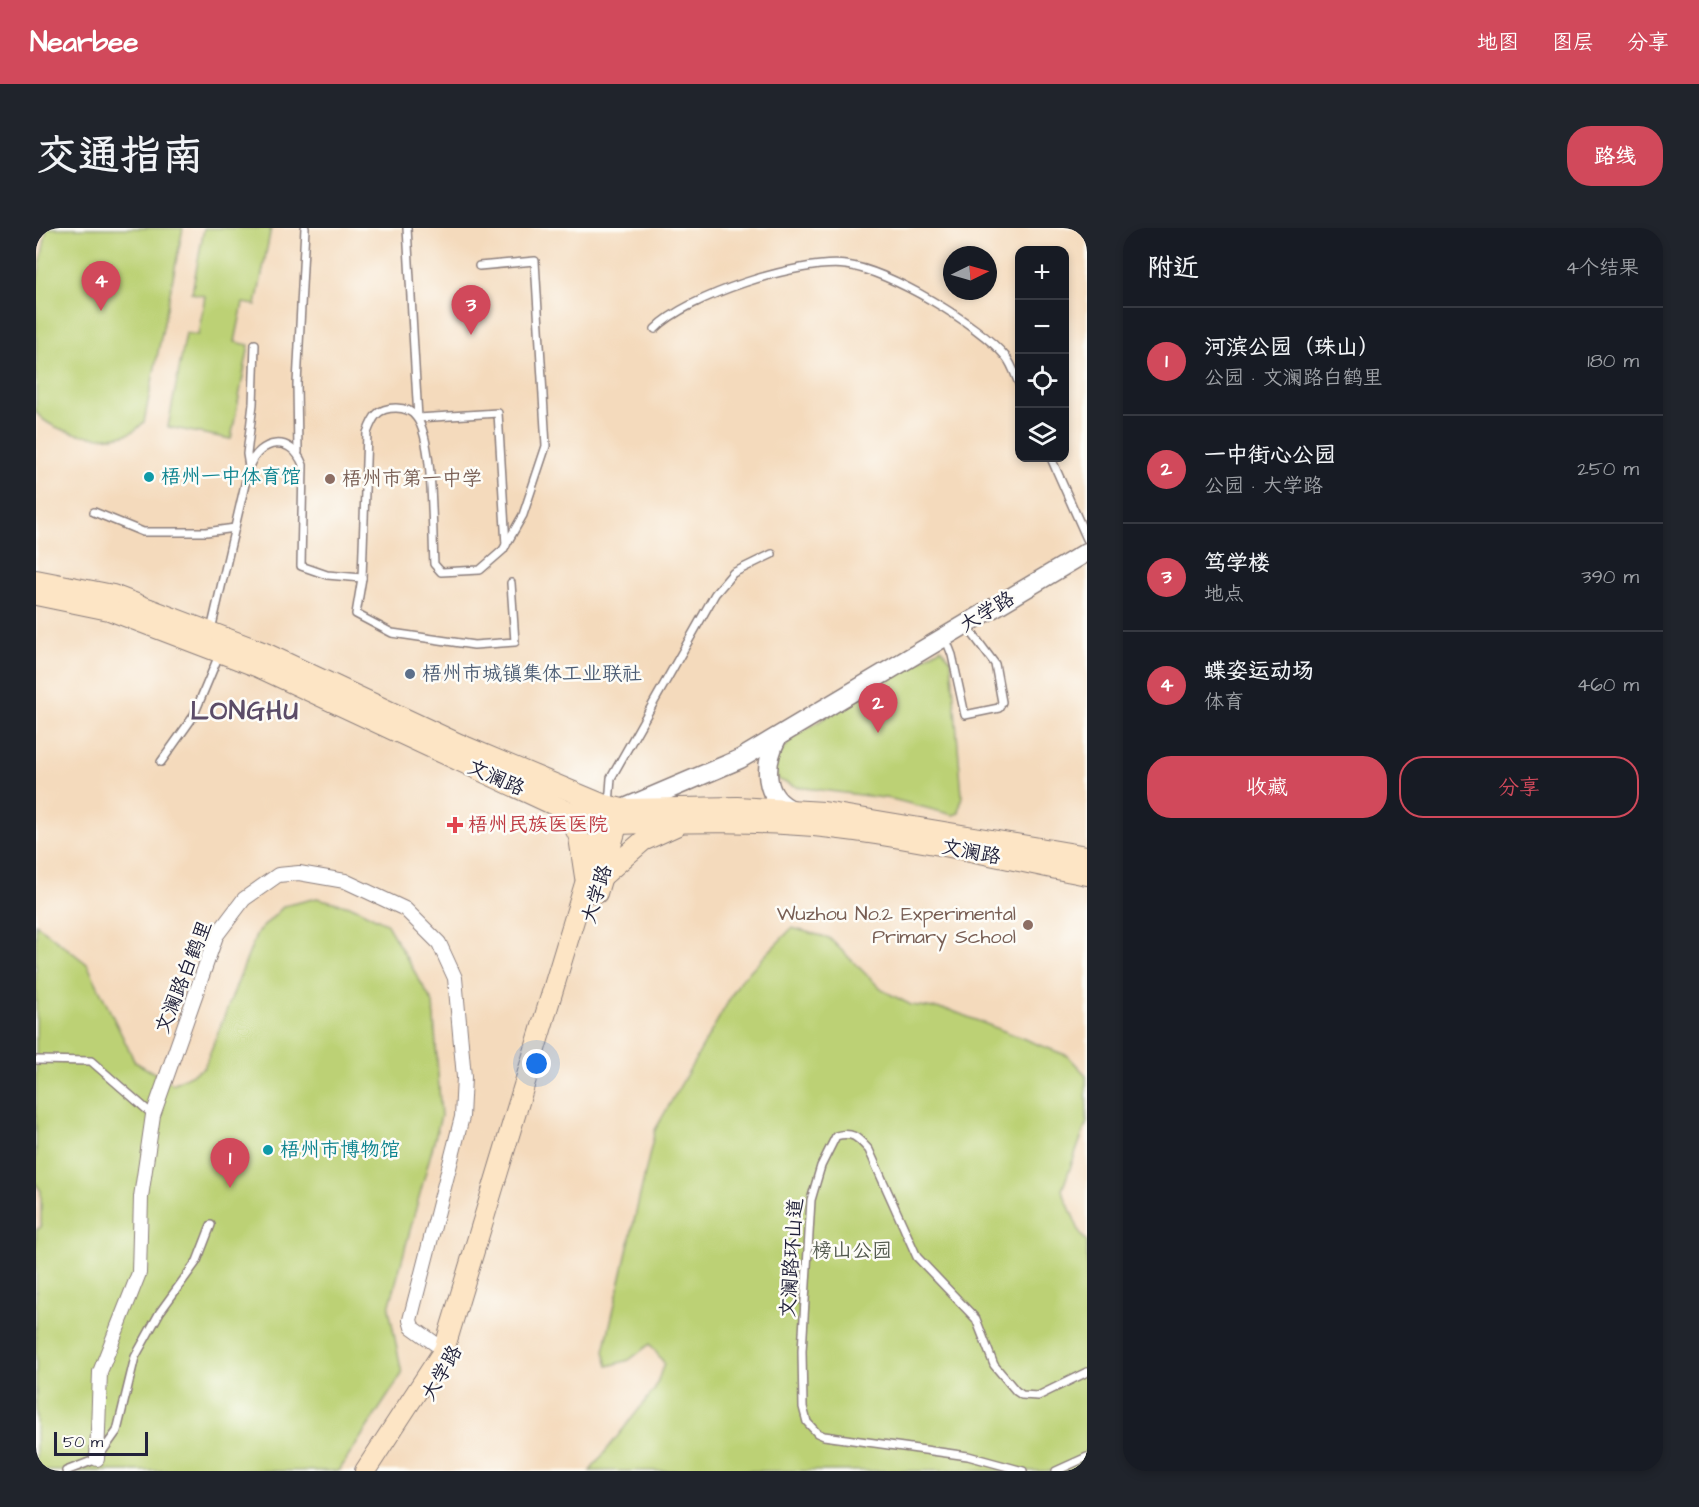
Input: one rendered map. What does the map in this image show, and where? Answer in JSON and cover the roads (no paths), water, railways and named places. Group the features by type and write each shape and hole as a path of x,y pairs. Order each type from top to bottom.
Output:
{"main road":[{"name":"文澜路","path":"36,580 113,595 265,653 575,795 613,815 737,807 824,812 1087,856"},
{"name":"文澜路","path":"36,596 109,610 258,667 567,811 685,822 736,821 842,830 899,838 1087,875"},
{"path":"567,811 594,880 643,841 685,822"},
{"name":"大学路","path":"379,1471 457,1356 613,815"},
{"name":"大学路","path":"365,1471 444,1350 594,880"}],"street":[{"name":"大学路","path":"613,815 740,759 1087,552"},
{"path":"777,738 768,762 770,786 779,802 793,810"},
{"name":"文澜路白鹤里","path":"97,1459 100,1372 139,1273 141,1197 153,1115 216,936 244,899 278,875 299,873 322,875 363,887 405,909 424,926 448,958 460,1007 464,1077 462,1117 410,1320 412,1327 444,1350"}],"lane":[{"path":"305,228 297,384 298,452 303,465 301,566 327,575 362,578"},
{"path":"407,228 418,418 427,442 434,564 441,572 480,570 506,546 523,515 546,446 535,261 479,266"},
{"path":"655,328 677,311 735,286 792,269 822,264 847,265 878,273 934,302 975,328 1007,357 1015,375"},
{"path":"249,468 247,454 253,404 255,344"},
{"path":"506,546 498,413 418,418 406,410 386,408 374,415 367,433 362,578 356,614 392,633 474,645 515,642 511,583"},
{"path":"210,632 249,468 254,456 264,448 278,444 292,447 298,452"},
{"path":"1053,462 1087,539"},
{"path":"94,512 143,532 206,532 235,528"},
{"path":"613,815 611,778 715,594 733,573 772,554"},
{"path":"945,637 952,655 965,715 999,708 1002,702 995,664 966,625"},
{"path":"161,762 201,702 220,652"},
{"path":"36,1060 92,1061 153,1115"},
{"name":"文澜路环山道","path":"1023,1471 968,1456 824,1436 817,1433 807,1422 803,1407 802,1351 811,1200 821,1166 836,1136 847,1133 857,1137 869,1150 917,1257 976,1319 994,1365 1016,1391 1031,1396 1047,1393 1087,1372"},
{"path":"66,1471 97,1459 117,1431 135,1357 160,1312 197,1262 211,1225"},
{"path":"1056,1471 1087,1457"}],"place":[{"name":"蝶姿运动场","path":"101,311"},
{"name":"笃学楼","path":"471,335"},
{"name":"梧州一中体育馆","path":"149,477"},
{"name":"梧州市第一中学","path":"330,479"},
{"name":"梧州市城镇集体工业联社","path":"410,674"},
{"name":"一中街心公园","path":"878,733"},
{"name":"梧州民族医医院","path":"455,825"},
{"name":"Wuzhou No.2 Experimental Primary School","path":"1028,925"},
{"name":"梧州市博物馆","path":"268,1150"},
{"name":"河滨公园（珠山）","path":"230,1188"}],"district":[{"name":"LONGHU","path":"245,711"}],"park label":[{"name":"榜山公园","path":"852,1251"}]}
